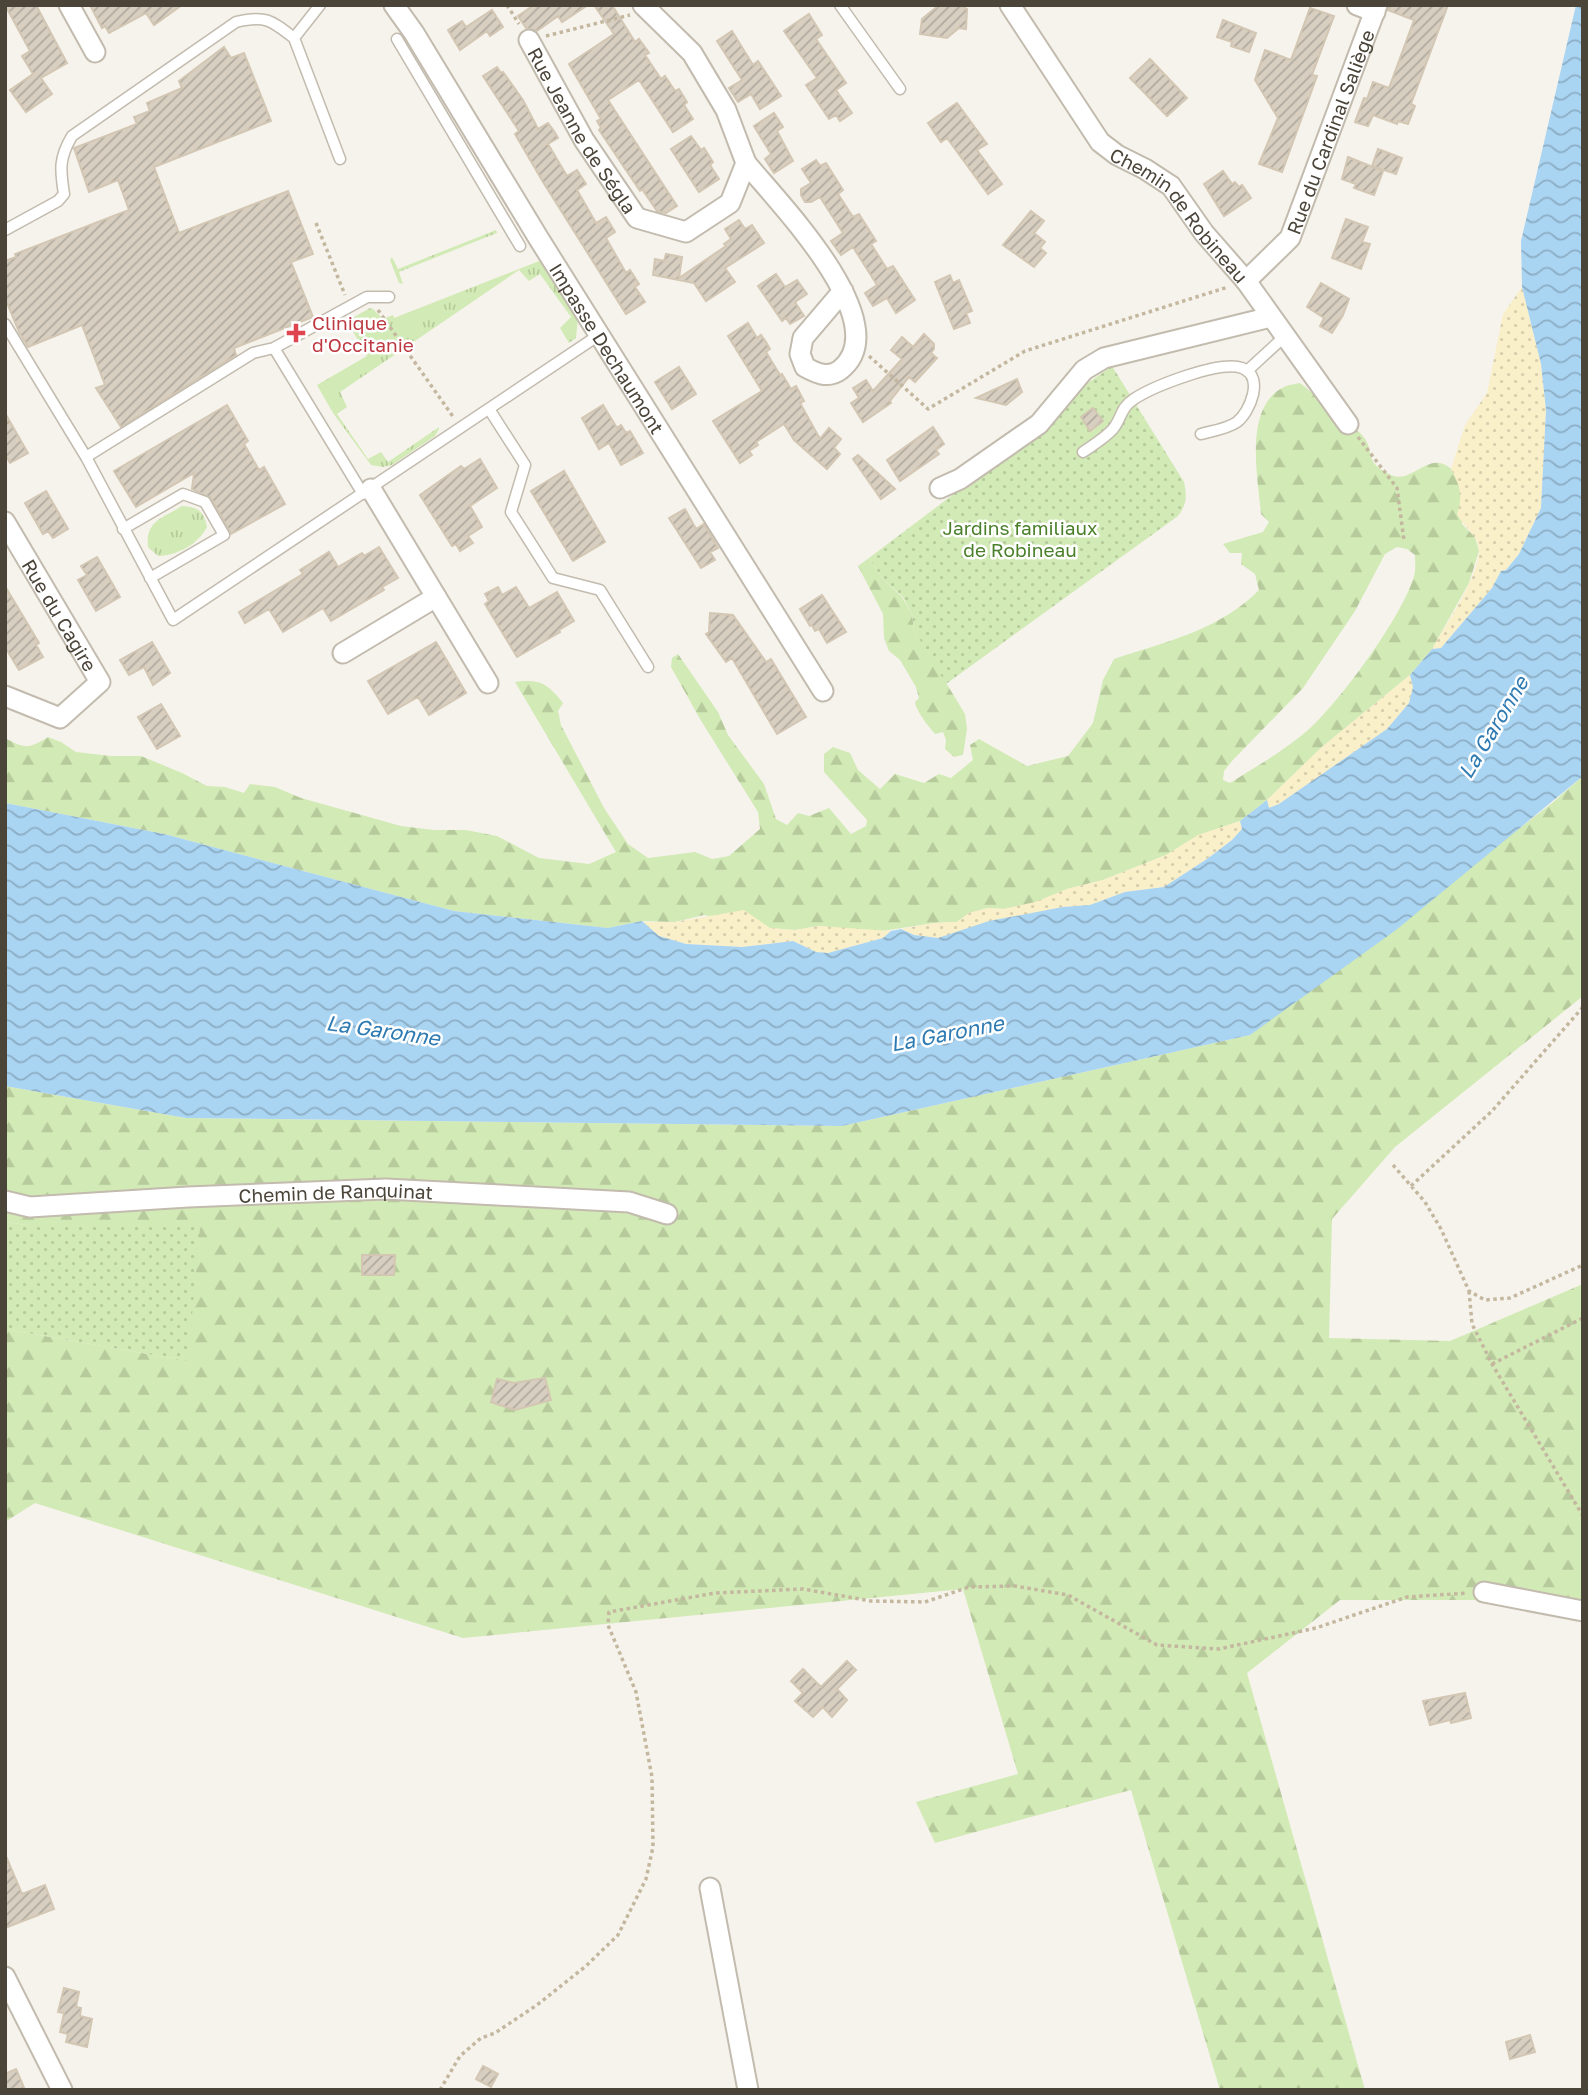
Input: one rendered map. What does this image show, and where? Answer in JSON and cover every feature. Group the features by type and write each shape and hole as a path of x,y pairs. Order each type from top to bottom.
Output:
{"street":[{"path":"69,5 95,52"},
{"name":"Impasse Dechaumont","path":"394,5 414,33 599,335 823,691"},
{"name":"Chemin de Robineau","path":"1010,5 1100,142 1171,186 1204,233 1246,281 1348,424"},
{"name":"Rue du Cardinal Saliège","path":"1246,281 1290,238 1369,7"},
{"path":"645,8 692,53 726,110 746,163 823,258 844,291 855,323 856,345 840,370 830,375 817,374 805,367 800,354 803,338 844,291"},
{"name":"Rue Jeanne de Ségla","path":"529,40 584,140 637,218 687,232 730,203 746,163"},
{"path":"940,488 960,479 1039,424 1084,370 1104,358 1271,317"},
{"path":"367,492 488,683"},
{"name":"Rue du Cagire","path":"5,522 100,682 60,718 5,696"},
{"path":"343,653 436,597"},
{"name":"Chemin de Ranquinat","path":"5,1201 30,1207 386,1189 629,1202 667,1214"},
{"path":"1484,1592 1583,1611"},
{"path":"710,1888 748,2090"},
{"path":"5,1977 62,2090"}],"lane":[{"path":"294,38 320,5"},
{"path":"840,5 900,89"},
{"path":"5,230 58,201 64,194 61,176 63,152 72,136 236,22 255,18 271,20 294,38 340,159"},
{"path":"397,39 520,246"},
{"path":"86,457 253,353 274,348 368,297 389,297"},
{"path":"5,324 86,457 173,620 599,335"},
{"path":"1247,370 1285,336"},
{"path":"274,348 367,492"},
{"path":"1083,452 1109,433 1125,407 1158,386 1228,366 1247,370 1254,384 1252,402 1246,414 1234,424 1201,434"},
{"path":"489,409 524,465 511,512 553,578 600,590 648,667"},
{"path":"123,529 183,494 205,502 224,536 150,578"}],"path":[{"path":"507,5 529,40 645,8"},
{"path":"316,223 350,307"},
{"path":"856,345 928,409 1025,351 1246,281"},
{"path":"373,306 381,312 455,419"},
{"path":"1348,424 1397,488 1404,540"},
{"path":"1411,1186 1492,1111 1583,1007"},
{"path":"1392,1166 1426,1202 1441,1229 1469,1291 1472,1324 1492,1364 1583,1516"},
{"path":"1469,1291 1485,1300 1510,1298 1583,1265"},
{"path":"1492,1364 1583,1318"},
{"path":"440,2090 460,2056 481,2038 495,2033 537,2005 586,1966 618,1935 646,1879 653,1847 652,1777 636,1692 608,1625 609,1612 715,1593 803,1589 871,1601 925,1602 969,1587 1015,1586 1068,1595 1157,1644 1219,1649 1316,1628 1407,1597 1484,1592"}],"green space":[{"path":"496,230 497,233 399,272 403,284 399,283 390,260 392,257 398,269"},
{"path":"542,260 578,317 576,338 569,343 560,328 571,317 540,274 529,281 519,270 340,392 347,407 337,414 368,459 381,452 388,462 439,427 435,436 392,465 371,465 333,413 317,385 367,356 347,321 370,308 383,319 393,315 394,318"},
{"name":"Jardins familiaux de Robineau","path":"1112,366 1184,482 1186,496 1183,508 1178,516 946,684 914,630 912,614 903,597 882,578 869,558 975,478 1075,392"},
{"path":"1300,383 1339,419 1361,434 1366,440 1372,460 1382,470 1399,477 1434,463 1442,464 1455,473 1461,494 1462,524 1475,537 1479,551 1469,583 1432,649 1410,675 1322,747 1267,800 1240,821 1199,835 1166,855 1103,880 1067,889 1035,903 1004,909 988,908 969,913 957,922 876,932 819,926 795,930 770,928 704,915 675,922 642,921 608,928 454,911 164,834 5,803 5,738 27,746 48,737 76,752 141,756 207,786 225,787 244,793 250,784 275,787 301,798 401,826 466,830 497,836 539,858 589,864 616,852 515,682 531,681 547,687 563,703 558,711 561,725 604,808 628,844 648,858 695,852 712,859 729,856 760,829 758,812 671,667 672,658 678,654 718,712 728,735 764,784 776,819 787,825 798,813 809,816 829,808 851,834 866,826 867,820 824,772 824,754 833,747 850,753 858,770 880,789 895,774 924,783 939,774 951,778 973,760 970,745 979,739 1027,766 1068,756 1093,723 1103,680 1114,659 1209,625 1244,604 1259,590 1255,574 1241,564 1242,553 1230,553 1223,544 1263,532 1269,522 1261,514 1256,463 1258,426 1271,397 1284,387","holes":["1397,547 1407,549 1415,555 1414,576 1408,593 1352,681 1320,718 1298,738 1230,783 1223,780 1224,771 1232,761 1303,688 1355,611 1385,554"]},
{"path":"182,506 199,511 207,527 187,548 158,556 148,547 149,531 162,517"},
{"path":"869,558 882,578 902,597 912,614 914,630 965,714 967,729 963,755 954,757 945,749 943,732 935,734 923,719 915,702 919,698 916,687 900,660 889,651 884,638 883,614 858,566"},
{"path":"1583,776 1583,996 1395,1147 1332,1219 1329,1338 1450,1341 1583,1284 1583,1616 1490,1600 1340,1600 1247,1673 1365,2090 1220,2090 1131,1790 935,1843 916,1802 1018,1774 963,1589 463,1638 35,1503 5,1522 5,1329 188,1361 26,1225 5,1222 5,1086 186,1118 842,1126 1250,1035 1551,804"},
{"path":"5,1222 26,1225 200,1227 188,1361 5,1329"}],"sand":[{"path":"1522,287 1541,364 1546,410 1541,508 1519,554 1506,570 1501,571 1492,588 1441,648 1432,649 1468,587 1478,561 1479,551 1474,536 1457,514 1460,491 1451,469 1465,425 1487,393 1503,314"},
{"path":"1410,675 1413,687 1409,703 1387,729 1279,804 1269,808 1267,800 1322,747"},
{"path":"1240,821 1242,829 1232,840 1164,887 1125,892 1090,905 1063,907 938,938 914,935 901,929 957,922 969,913 988,908 1004,909 1035,902 1067,889 1103,880 1166,855 1198,835"},
{"path":"744,910 770,928 795,930 819,926 891,931 883,938 828,953 816,952 793,941 742,947 686,944 659,936 642,922 675,922"}],"water":[{"name":"La Garonne","path":"1576,5 1583,5 1583,776 1396,930 1250,1035 842,1126 186,1118 5,1086 5,803 164,834 454,911 608,928 642,921 659,936 686,944 742,947 793,941 816,952 828,953 883,938 891,931 901,929 914,935 938,938 989,921 1063,907 1090,905 1125,892 1164,887 1207,859 1232,840 1242,829 1240,821 1267,800 1269,808 1279,804 1387,729 1409,703 1413,687 1410,675 1432,649 1441,648 1492,588 1501,571 1506,570 1519,554 1541,508 1546,410 1541,364 1522,287 1521,241"}],"building":[{"path":"5,5 36,5 67,63 41,78 52,94 26,112 10,90 33,74 22,56 30,51"},
{"path":"90,5 182,5 154,25 146,13 109,33 105,26 102,28"},
{"path":"534,5 588,5 562,22 558,16 537,31 526,28 518,16"},
{"path":"594,5 612,5 635,42 639,39 649,53 645,55 661,79 665,76 675,91 679,89 687,102 684,105 693,119 673,132 639,80 608,100 677,206 666,213 657,211 642,189 640,191 599,130 601,128 597,121 601,119 569,64 614,34"},
{"path":"939,5 960,5 967,9 966,29 959,28 947,38 920,34 922,19"},
{"path":"1389,5 1448,5 1411,104 1415,106 1408,124 1398,121 1397,124 1373,115 1368,126 1355,122 1364,98 1367,99 1373,82 1389,88 1414,20 1388,10"},
{"path":"1310,8 1334,16 1312,75 1317,76 1282,172 1259,164 1278,118 1255,80 1265,50 1291,60"},
{"path":"492,10 503,27 490,36 487,31 460,50 448,30 462,21 466,27"},
{"path":"809,14 822,35 816,39 846,83 836,90 852,113 840,121 836,115 829,119 806,85 817,78 784,31"},
{"path":"1223,20 1256,33 1249,52 1231,46 1232,42 1217,37"},
{"path":"732,31 753,65 758,61 781,96 760,109 751,94 738,102 729,88 742,80 717,41"},
{"path":"224,47 231,58 244,53 271,121 154,167 179,233 288,191 313,254 291,262 313,317 234,348 236,355 121,427 96,388 105,385 82,325 28,347 5,298 5,261 16,257 15,254 129,210 118,180 89,192 74,148 137,124 134,117 150,111 147,103 182,88 179,81"},
{"path":"1150,59 1187,98 1167,116 1130,78"},
{"path":"497,67 523,100 538,129 548,123 554,131 558,138 548,144 567,176 577,170 586,184 577,190 596,223 606,217 615,232 606,238 626,273 630,270 639,284 635,287 645,302 626,314 543,182 515,134 519,131 483,76"},
{"path":"957,103 987,144 977,150 1002,184 988,194 947,138 941,142 928,123"},
{"path":"774,113 783,127 777,131 793,161 774,173 765,159 771,154 754,126"},
{"path":"691,136 701,150 704,148 719,179 699,192 671,149"},
{"path":"1378,149 1402,158 1396,174 1372,166"},
{"path":"1348,157 1383,171 1374,195 1354,188 1356,184 1342,179"},
{"path":"816,160 820,166 826,163 843,190 838,194 853,217 859,214 876,241 871,244 887,269 893,266 915,300 896,313 887,298 873,306 865,293 877,285 853,247 841,255 831,241 843,233 820,197 805,202 801,195 801,189 811,183 802,169"},
{"path":"1223,171 1232,184 1235,182 1239,187 1242,185 1251,198 1224,216 1204,184"},
{"path":"1031,211 1044,221 1034,233 1045,242 1040,248 1046,253 1034,267 1003,245"},
{"path":"1346,219 1368,227 1362,242 1370,244 1361,269 1332,258"},
{"path":"739,220 745,229 752,225 764,243 725,268 735,282 706,301 694,283 653,275 655,259 664,261 666,254 682,257 679,278 726,246 724,244 731,239 725,229"},
{"path":"776,274 785,287 797,280 807,294 795,302 804,316 790,324 786,318 782,321 758,286"},
{"path":"950,275 953,283 959,280 972,311 966,313 970,323 954,329 935,282"},
{"path":"1321,283 1349,299 1332,333 1320,326 1324,318 1307,307"},
{"path":"748,323 757,338 761,335 766,342 770,349 766,352 780,375 782,374 791,389 796,386 804,401 800,403 820,439 829,428 841,439 834,448 840,454 827,469 794,440 784,424 756,442 758,445 749,451 752,455 740,463 713,421 762,391 728,336"},
{"path":"924,334 934,344 931,353 937,358 915,382 909,377 891,403 863,422 851,403 859,398 853,388 866,380 873,391 902,359 891,350 902,337 913,347"},
{"path":"679,367 696,394 672,409 655,382"},
{"path":"1017,379 1022,392 1006,405 976,398"},
{"path":"227,405 248,441 244,444 259,470 264,467 285,504 231,534 211,498 192,489 194,473 136,507 114,471"},
{"path":"603,405 617,428 621,425 626,433 630,431 643,453 621,465 609,443 599,449 582,418"},
{"path":"1093,408 1103,421 1090,431 1081,417"},
{"path":"5,413 28,453 10,463 5,454"},
{"path":"933,427 944,444 936,450 939,454 900,481 887,460"},
{"path":"858,455 895,489 881,499 853,459"},
{"path":"480,459 497,488 470,506 482,527 468,536 473,543 460,551 456,544 452,546 420,495 461,466 464,469"},
{"path":"564,471 605,542 573,561 531,491"},
{"path":"46,491 68,529 53,538 48,531 43,534 25,503"},
{"path":"685,509 696,529 704,524 718,548 710,552 715,560 701,568 669,518"},
{"path":"379,547 398,578 382,587 384,590 331,621 323,608 283,632 269,609 245,623 239,612 303,574 300,570 329,552 338,567"},
{"path":"97,557 120,597 96,611 78,580 87,575 81,566"},
{"path":"5,586 39,643 36,645 43,657 19,670 5,647"},
{"path":"498,587 502,595 516,587 529,608 557,592 574,621 517,657 485,604 489,601 485,594"},
{"path":"822,595 846,632 827,643 819,629 815,631 812,625 810,626 800,609"},
{"path":"710,613 733,615 766,662 771,659 806,717 777,734 732,658 726,662 706,634 709,632"},
{"path":"152,642 170,673 153,685 144,667 129,675 120,660"},
{"path":"436,642 466,693 429,715 418,697 388,714 368,681"},
{"path":"161,704 180,736 157,749 138,717"},
{"path":"362,1255 395,1255 394,1275 362,1275"},
{"path":"545,1378 551,1400 515,1410 491,1402 497,1379 514,1383"},
{"path":"847,1661 856,1670 837,1689 847,1700 832,1717 823,1707 813,1717 795,1701 803,1693 791,1681 803,1669 821,1687"},
{"path":"1465,1693 1471,1718 1430,1725 1423,1701"},
{"path":"5,1854 22,1894 45,1885 54,1909 5,1928"},
{"path":"64,1988 79,1992 76,2007 81,2008 80,2016 92,2019 87,2047 66,2042 68,2034 60,2032 64,2013 58,2012"},
{"path":"1530,2035 1535,2052 1510,2059 1506,2042"},
{"path":"483,2066 498,2074 491,2087 476,2079"},
{"path":"16,2069 25,2090 5,2090 5,2074"}],"place":[{"name":"Clinique d'Occitanie","path":"296,333"}]}
